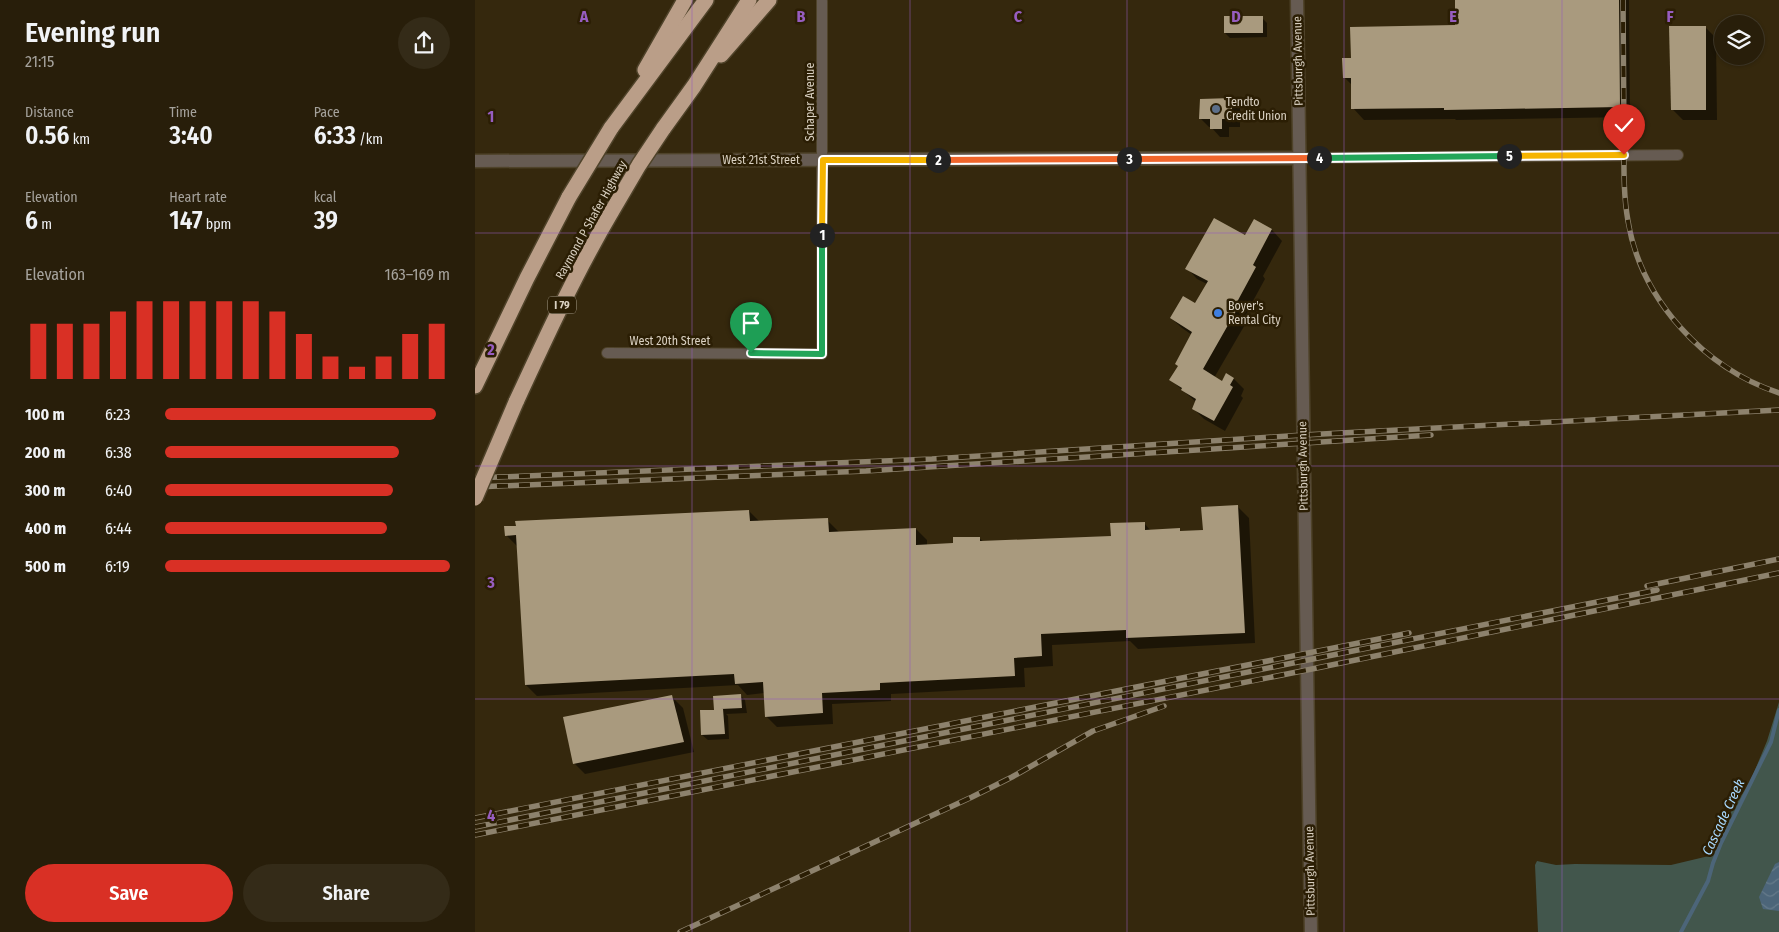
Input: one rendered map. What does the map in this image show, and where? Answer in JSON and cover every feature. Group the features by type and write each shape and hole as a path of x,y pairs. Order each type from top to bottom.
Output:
{"highway":[{"path":"475,386 527,278 569,197 685,0"},
{"path":"611,128 706,0"},
{"name":"Raymond P Shafer Highway","path":"475,498 516,402 590,248 639,165 694,86 749,0"},
{"path":"694,86 769,0"}],"street":[{"name":"Pittsburgh Avenue","path":"1297,0 1305,644 1311,932"},
{"name":"Schaper Avenue","path":"822,1 822,354"},
{"name":"West 21st Street","path":"475,161 1678,155"},
{"name":"West 20th Street","path":"607,353 822,354"}],"green space":[{"path":"1779,702 1779,932 1538,932 1535,865 1537,861 1556,865 1671,865 1713,855 1727,818 1750,782 1767,741"}],"water":[{"path":"1779,862 1779,911 1763,909 1759,897 1775,864"}],"building":[{"path":"1455,0 1619,0 1620,107 1444,110 1444,108 1351,109 1351,78 1343,78 1342,58 1351,58 1350,27 1455,25"},
{"path":"1224,16 1263,16 1263,33 1224,33"},
{"path":"1669,26 1706,26 1706,110 1671,110"},
{"path":"1232,98 1232,119 1222,119 1222,129 1210,129 1210,119 1199,119 1200,99"},
{"path":"1214,218 1245,235 1254,219 1272,229 1253,265 1256,267 1237,302 1240,304 1203,369 1222,381 1226,373 1234,378 1230,385 1233,387 1214,421 1192,409 1196,399 1169,380 1178,366 1175,364 1192,332 1170,318 1183,296 1195,303 1208,281 1185,269"},
{"path":"1238,505 1245,633 1126,638 1126,630 1041,634 1042,656 1014,658 1015,676 880,683 880,690 822,693 823,713 765,717 763,682 735,684 734,674 525,685 516,535 505,536 504,526 516,526 515,521 749,510 750,521 828,518 829,532 916,528 916,545 953,543 953,537 980,537 980,541 1111,536 1110,523 1145,522 1145,530 1180,528 1180,531 1203,530 1201,507"},
{"path":"741,694 742,708 721,709 723,709 725,734 701,735 700,710 714,710 713,696"},
{"path":"672,695 684,742 573,764 563,717"}],"waterway":[{"name":"Cascade Creek","path":"1681,932 1708,881 1721,843 1771,742 1779,710"}],"railway":[{"path":"1623,0 1625,190 1626,210 1635,250 1647,278 1662,304 1680,327 1726,367 1752,382 1779,393"},
{"path":"475,478 932,459 1303,435 1779,410"},
{"path":"475,487 866,471 1431,435"},
{"path":"1647,586 1779,559"},
{"path":"475,835 1307,670 1779,573"},
{"path":"475,827 1657,590"},
{"path":"475,818 1409,633"},
{"path":"680,932 972,797 1012,777 1093,731 1164,706"}],"place":[{"name":"Tendto Credit Union","path":"1216,109"},
{"name":"Boyer's Rental City","path":"1218,313"}],"route":[{"path":"751,353 822,354 823,160 1624,155"}]}
